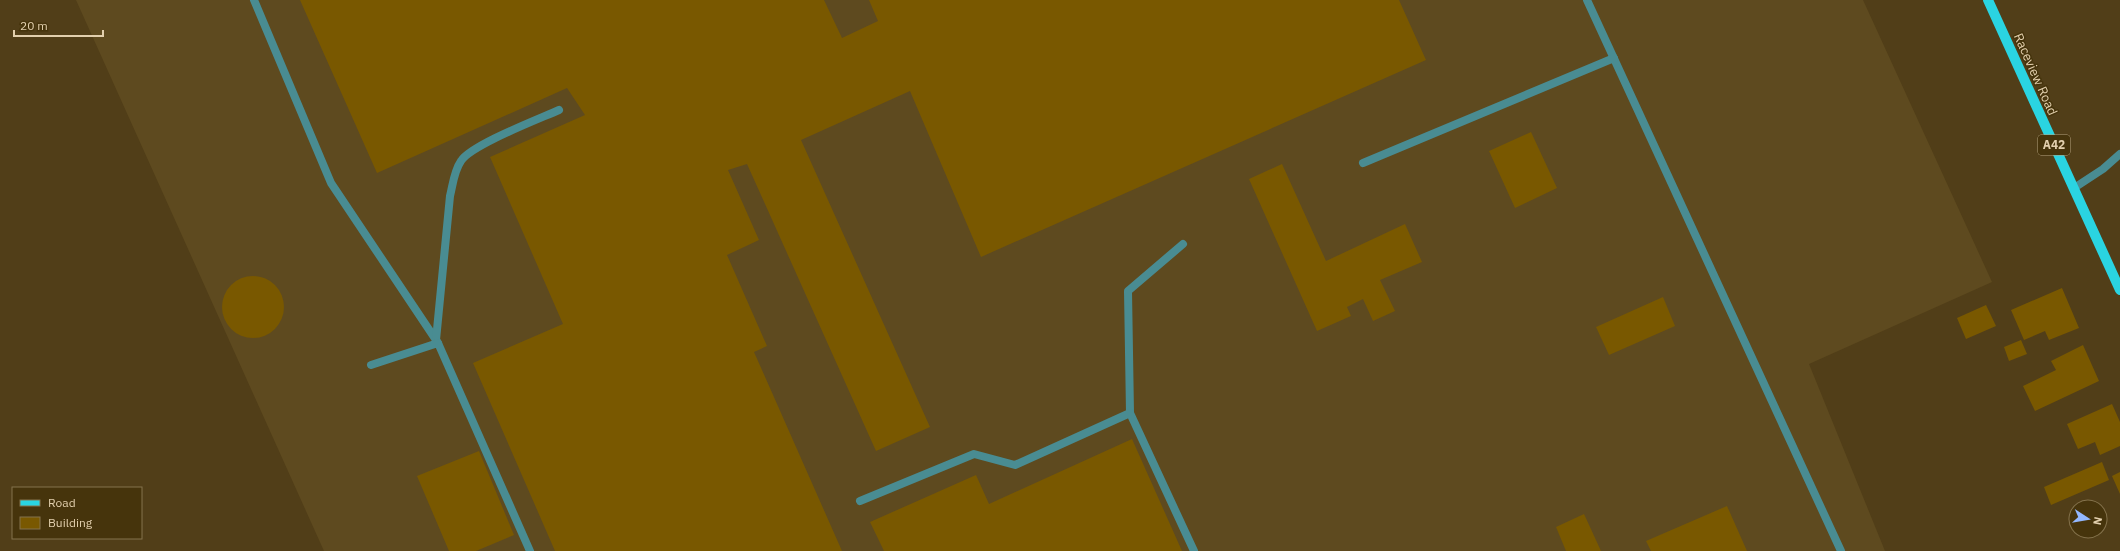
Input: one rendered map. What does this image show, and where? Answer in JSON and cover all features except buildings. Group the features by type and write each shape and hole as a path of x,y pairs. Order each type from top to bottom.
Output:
{"main road":[{"name":"Raceview Road","path":"1988,0 2120,290"}],"lane":[{"path":"254,0 332,184 437,342 530,551"},
{"path":"1587,0 1841,551"},
{"path":"1363,162 1614,58"},
{"path":"437,342 450,196 455,173 461,160 475,149 559,110"},
{"path":"2074,188 2103,169 2120,154"},
{"path":"1183,244 1128,291 1130,413 1194,551"},
{"path":"371,366 437,342"},
{"path":"860,501 974,454 1015,465 1130,413"}],"shaded area":[{"path":"76,0 1863,0 1992,282 1809,364 1885,551 324,551"}]}
